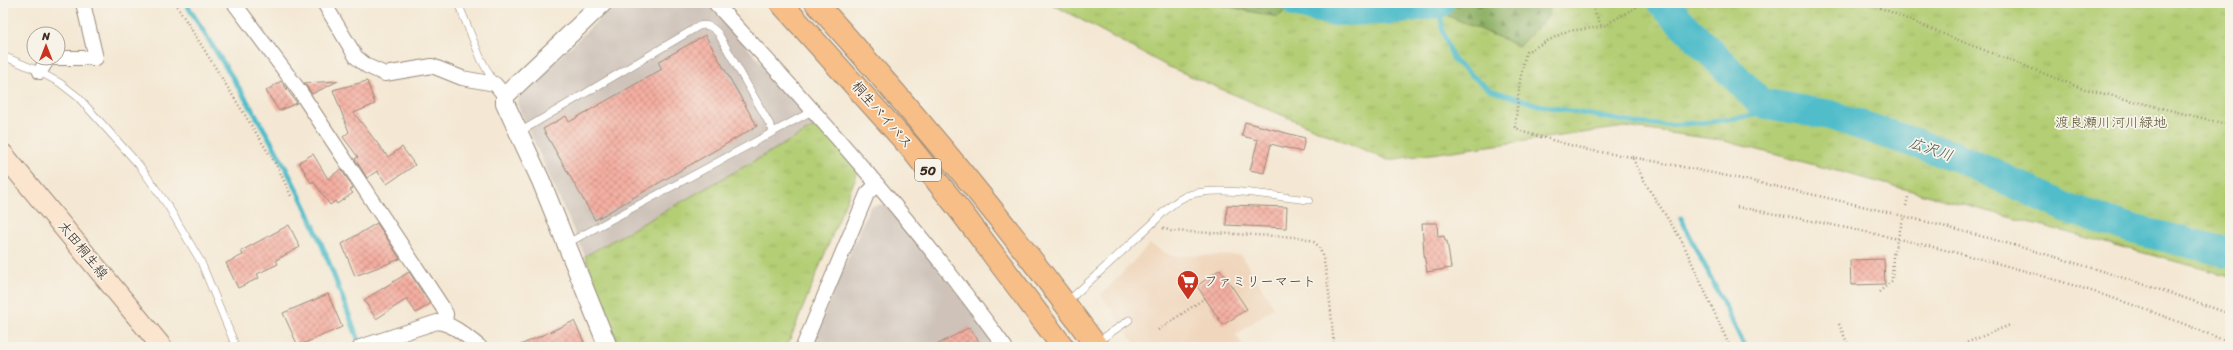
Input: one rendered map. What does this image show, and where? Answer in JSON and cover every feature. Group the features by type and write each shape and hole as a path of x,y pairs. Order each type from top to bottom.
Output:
{"highway":[{"name":"桐生バイパス","path":"781,3 910,147 1063,347"},
{"name":"桐生バイパス","path":"816,3 890,85 938,143 1096,345"}],"main road":[{"name":"太田桐生線","path":"3,154 162,347"}],"street":[{"path":"40,72 48,58 96,58 83,3"},
{"path":"234,3 299,90 333,141 446,314 444,323"},
{"path":"324,3 356,57 367,66 385,74 432,66 462,78 500,90"},
{"path":"500,90 603,3"},
{"path":"715,3 814,110 877,184 1005,347"},
{"path":"500,90 608,347"},
{"path":"803,347 867,194 877,184"},
{"path":"368,345 429,324 444,323 480,347"}],"lane":[{"path":"458,3 481,59 500,90"},
{"path":"518,133 699,26 705,24 712,27 718,33 774,132"},
{"path":"3,56 40,72 60,83 78,97 143,171 168,206 200,262 236,347"},
{"path":"566,244 814,110"},
{"path":"1064,304 1153,223 1163,212 1186,196 1206,192 1309,200"},
{"path":"1096,345 1129,320"}],"path":[{"path":"175,3 278,168 291,196"},
{"path":"1590,3 1602,26"},
{"path":"1642,3 1602,26 1567,31 1526,52 1520,80 1515,127 1523,132 1588,150 1632,157 1792,190 1904,216 2063,258 2146,284 2230,314"},
{"path":"1869,3 1948,36 2081,88 2230,125"},
{"path":"1632,157 1647,186 1682,241 1730,347"},
{"path":"1906,206 1908,197"},
{"path":"1737,207 1898,238 2034,274 2122,302 2230,343"},
{"path":"1879,292 1892,281 1893,255 1904,216"},
{"path":"1153,223 1171,231 1296,237 1308,239 1314,242 1323,256 1334,347"},
{"path":"1158,330 1205,298"},
{"path":"1839,324 1849,347"},
{"path":"1956,347 2010,325"}],"shaded area":[{"path":"616,3 707,3 818,125 585,256 517,104 520,95"},
{"path":"885,204 945,277 999,347 810,347 870,206"},
{"name":"ファミリーマート","path":"1150,244 1171,256 1241,255 1274,307 1236,335 1244,347 1137,347 1101,295"}],"green space":[{"name":"渡良瀬川河川緑地","path":"1050,3 2230,3 2230,276 1721,140 1625,127 1388,160 1167,66"},
{"path":"1208,3 1294,3 1278,17"},
{"path":"1418,3 1551,3 1548,16 1519,46"},
{"path":"818,125 859,169 787,347 619,347 585,256"}],"building":[{"path":"705,35 757,126 595,220 543,129 566,116 569,122 662,69 658,62"},
{"path":"281,81 297,103 279,111 266,91"},
{"path":"338,81 312,94 304,83"},
{"path":"367,81 375,104 354,113 388,157 402,147 415,165 387,184 377,171 367,178 355,159 358,157 343,137 349,132 333,90"},
{"path":"1245,122 1305,138 1302,152 1271,144 1264,173 1250,170 1258,140 1242,136"},
{"path":"313,154 328,179 341,169 353,188 350,190 353,193 337,204 335,201 330,205 313,181 311,183 299,162"},
{"path":"1227,205 1287,207 1286,228 1226,225"},
{"path":"377,223 400,259 355,276 342,244"},
{"path":"1422,223 1437,223 1438,237 1444,236 1445,241 1447,241 1451,268 1427,272"},
{"path":"289,225 300,247 276,260 278,264 257,274 259,278 238,288 226,263 243,255 241,251"},
{"path":"1884,259 1885,284 1851,285 1850,260"},
{"path":"1220,269 1247,309 1223,325 1197,286"},
{"path":"409,272 430,304 416,313 407,299 376,319 364,300"},
{"path":"328,294 342,327 298,346 283,313"},
{"path":"574,321 584,342 574,347 516,347"},
{"path":"970,327 982,347 933,347"}],"waterway":[{"path":"186,3 258,118 285,166 323,248 361,346"},
{"name":"広沢川","path":"1297,3 1331,11 1390,10 1439,3"},
{"path":"1438,3 1443,32 1454,61 1490,90 1539,105 1634,123 1664,125 1711,122 1792,109"},
{"name":"広沢川","path":"1662,3 1761,103 1830,115 1957,157 2071,210 2136,230 2230,253"},
{"path":"1681,218 1745,347"}],"place":[{"name":"ファミリーマート","path":"1188,300"}]}
